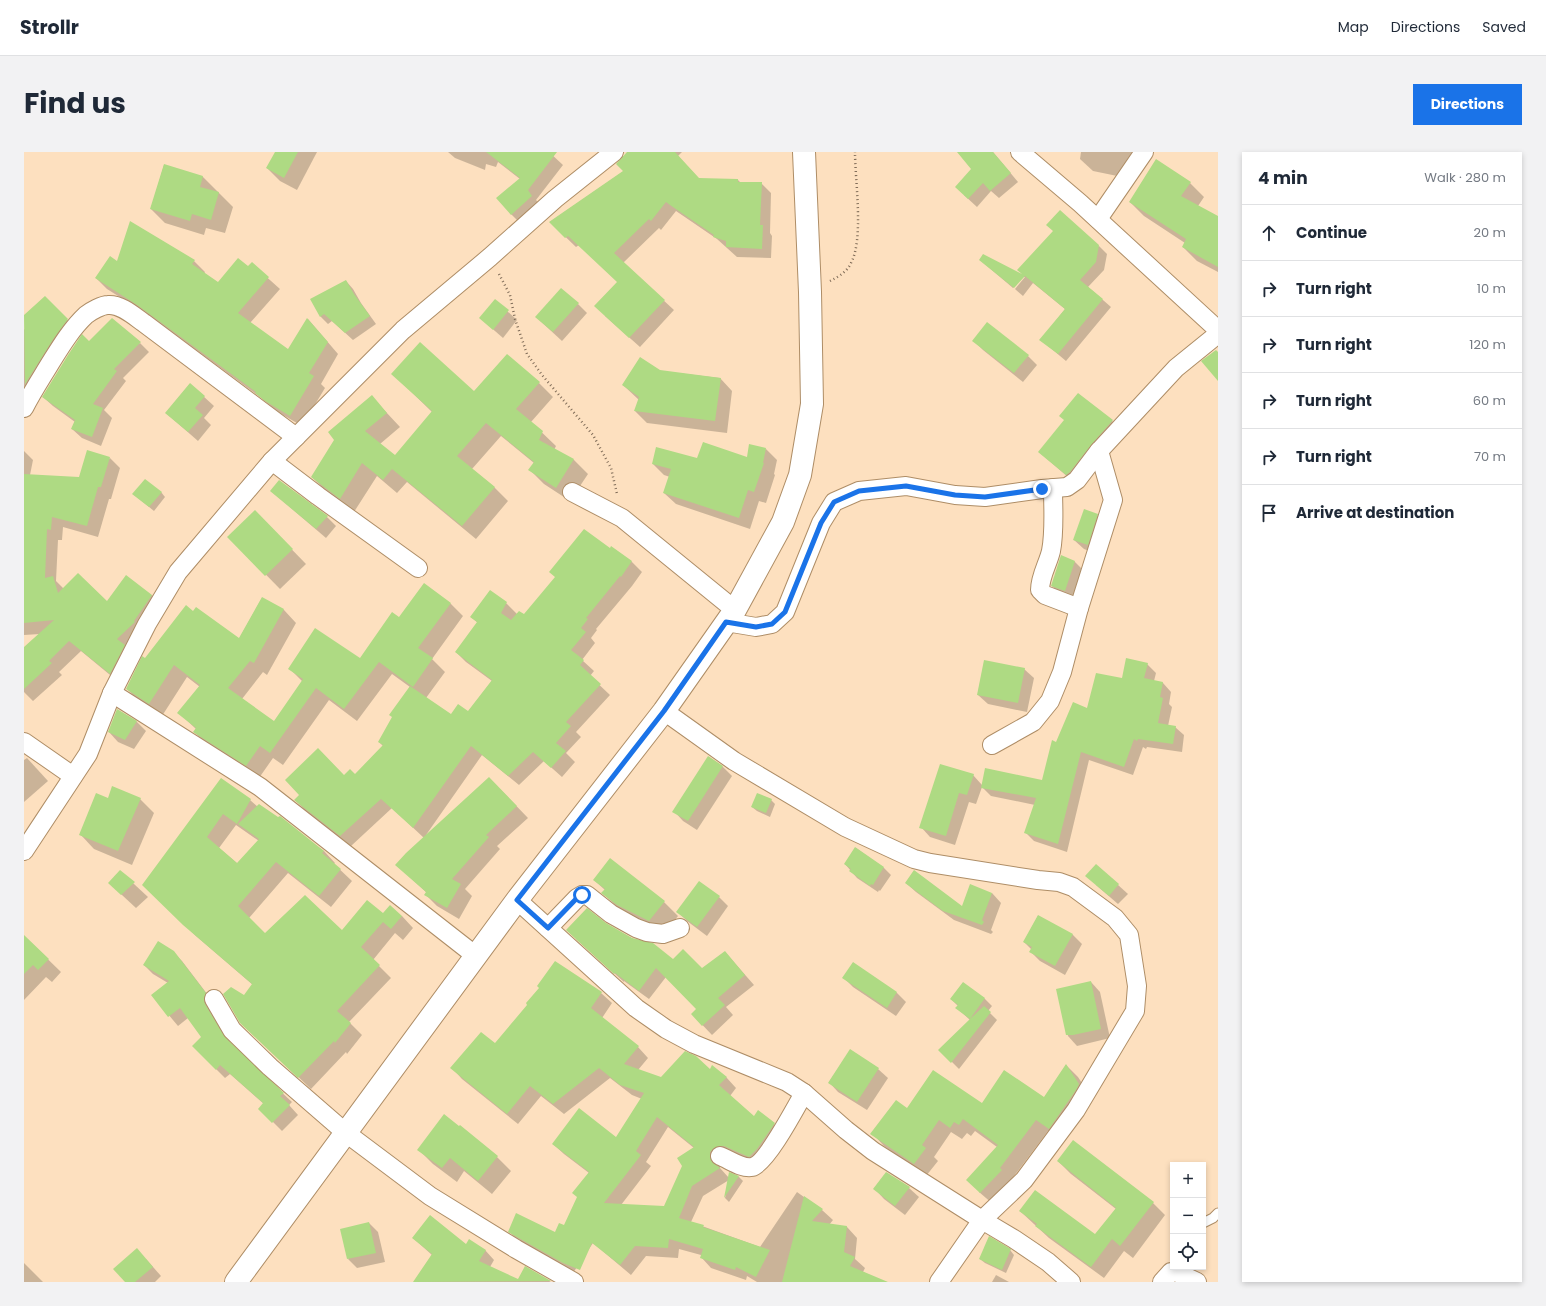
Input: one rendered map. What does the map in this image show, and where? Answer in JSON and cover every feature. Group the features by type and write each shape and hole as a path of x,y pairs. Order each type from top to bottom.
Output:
{"main road":[{"path":"236,1282 517,900 664,711 731,616 783,522 800,476 812,404 810,292 804,152"}],"street":[{"path":"24,851 88,754 112,693 147,624 178,572 272,461 403,330 490,257 555,199 614,152"},
{"path":"1020,152 1098,219 1218,330"},
{"path":"1098,219 1144,152"},
{"path":"24,408 65,340 87,314 100,307 108,305 124,309 144,323 296,437"},
{"path":"572,492 622,518 731,616 756,627 772,624 785,612 821,523 834,502 859,491 906,486 955,495 985,497 1067,487 1077,480 1099,451 1176,368 1218,334"},
{"path":"992,745 1034,722 1050,701 1062,672 1079,608 1113,500 1099,451"},
{"path":"272,461 418,568"},
{"path":"1054,488 1051,551 1040,583 1040,590 1044,595 1079,608"},
{"path":"112,693 260,787 476,956"},
{"path":"664,711 734,761 845,827 914,859 930,863 1067,884 1096,902 1115,918 1130,935 1137,986 1135,1011 1076,1110 1024,1180 982,1220 938,1282"},
{"path":"24,742 73,776"},
{"path":"548,928 577,898 582,895 587,895 611,914 636,928 647,932 663,934 680,928"},
{"path":"517,900 636,1008 666,1029 694,1044 779,1078 804,1093 846,1130 873,1151 1020,1243 1048,1262 1071,1282"},
{"path":"214,999 232,1030 270,1067 346,1132 430,1196 565,1280"},
{"path":"720,1156 740,1166 757,1166 772,1147 804,1093"},
{"path":"1171,1274 1197,1282"}],"lane":[{"path":"1206,1222 1218,1213"}],"path":[{"path":"810,292 842,275 851,264 856,246 858,211 855,152"},
{"path":"490,257 510,295 515,319 527,354 542,376 593,435 611,468 622,518"}],"building":[{"path":"275,152 298,152 284,178 266,168"},
{"path":"486,152 557,152 528,190 532,196 511,215 496,198 520,178"},
{"path":"627,152 675,152 699,178 738,179 738,182 762,182 760,225 763,225 762,249 726,247 726,241 713,237 714,235 666,202 651,221 649,219 614,253 665,300 629,338 594,306 617,282 568,236 565,238 549,222 623,171 616,164"},
{"path":"957,152 993,152 1011,173 990,191 983,183 968,199 955,187 971,169"},
{"path":"1156,159 1191,182 1181,196 1218,216 1218,267 1182,247 1186,239 1129,202"},
{"path":"164,164 203,176 200,187 219,192 211,220 192,214 190,221 150,209"},
{"path":"1060,210 1099,245 1096,262 1080,280 1103,299 1058,354 1039,340 1065,309 1025,276 1014,288 979,260 983,254 1022,274 1017,270 1053,231 1046,225"},
{"path":"130,221 195,260 192,264 218,282 238,258 248,266 252,262 269,277 238,313 288,349 307,318 328,342 309,373 314,376 290,416 265,401 255,393 256,392 137,305 95,278 110,256 117,261"},
{"path":"346,280 370,316 345,333 324,314 320,317 310,299"},
{"path":"561,288 579,303 553,332 535,317"},
{"path":"45,296 68,319 25,384 24,315"},
{"path":"495,299 509,310 493,330 479,318"},
{"path":"112,318 141,342 114,369 117,371 93,404 103,408 92,437 71,429 75,420 42,397 82,334 89,341"},
{"path":"987,322 1029,355 1014,373 972,341"},
{"path":"420,342 474,391 507,354 540,382 516,409 543,431 539,440 574,459 556,488 528,470 534,462 486,423 457,456 495,487 462,526 392,469 383,480 362,463 340,499 311,477 334,440 328,432 372,395 387,413 365,431 395,455 432,411 391,374"},
{"path":"1216,350 1218,352 1218,381 1201,361"},
{"path":"640,357 660,370 721,378 715,421 634,411 639,397 622,385"},
{"path":"190,383 205,396 195,408 203,415 188,432 165,413"},
{"path":"1078,393 1113,420 1066,475 1038,452 1064,420 1059,416"},
{"path":"703,442 747,457 749,444 766,448 764,463 754,492 748,490 739,518 663,493 671,469 652,464 656,447 697,458"},
{"path":"87,450 110,457 101,487 98,487 87,526 52,517 51,530 47,529 45,578 53,576 58,593 78,573 107,601 126,575 152,595 134,621 135,622 117,639 125,645 110,674 69,641 49,661 52,663 24,689 24,647 54,620 24,623 24,474 79,477"},
{"path":"145,479 162,492 149,507 132,494"},
{"path":"279,480 328,516 316,529 270,491"},
{"path":"1084,509 1098,514 1088,545 1073,540"},
{"path":"255,510 293,549 265,576 227,537"},
{"path":"584,529 610,548 611,546 632,561 621,577 620,576 586,618 588,619 581,628 586,632 571,650 584,660 580,665 601,684 566,722 571,726 556,743 566,751 551,768 533,752 508,776 471,746 413,828 381,799 340,836 294,800 299,795 285,780 318,748 344,775 350,769 355,774 383,745 378,742 392,717 389,715 410,686 451,714 458,704 468,711 492,680 455,652 477,622 470,617 490,590 507,602 501,613 511,620 519,611 524,614 555,577 549,572"},
{"path":"1061,555 1075,561 1065,591 1051,586"},
{"path":"424,583 451,603 418,648 433,658 413,687 379,662 344,709 316,688 270,753 260,746 246,766 193,732 196,728 177,713 200,685 174,665 149,704 126,689 142,656 145,658 186,605 193,611 196,607 239,638 262,597 284,609 254,663 250,661 228,688 274,721 303,679 288,669 315,628 360,658 392,612 399,617"},
{"path":"1126,658 1148,663 1144,678 1163,682 1160,697 1163,698 1158,723 1176,726 1173,744 1138,739 1137,741 1134,739 1124,767 1081,752 1058,844 1024,833 1036,798 981,788 985,768 1042,780 1052,740 1056,742 1073,702 1087,708 1096,673 1122,678"},
{"path":"984,660 1025,668 1018,703 977,695"},
{"path":"117,709 137,721 125,740 108,732"},
{"path":"708,756 723,766 688,821 672,812"},
{"path":"940,764 974,774 967,795 959,793 946,836 919,828"},
{"path":"489,777 517,806 486,835 489,837 452,879 461,884 447,908 424,895 426,892 395,865 406,853"},
{"path":"221,778 251,799 237,824 223,814 207,837 237,863 259,839 238,824 259,804 278,817 280,816 324,851 322,853 341,869 319,896 276,862 238,906 265,933 305,895 342,930 367,900 383,913 390,905 402,916 391,929 383,922 361,947 380,965 337,1011 351,1023 335,1043 334,1041 298,1078 240,1023 223,994 231,987 244,995 252,984 183,925 142,885"},
{"path":"112,786 141,798 118,851 79,835 96,793 108,798"},
{"path":"757,793 772,799 766,813 751,807"},
{"path":"855,847 884,867 873,885 871,884 870,886 849,871 851,869 844,864"},
{"path":"610,858 665,901 649,921 617,905 601,893 605,889 593,880"},
{"path":"1096,864 1119,884 1109,896 1085,876"},
{"path":"120,870 135,882 121,895 108,883"},
{"path":"914,870 962,906 970,884 992,893 982,920 984,922 982,925 943,911 905,883"},
{"path":"699,881 720,896 697,927 676,912"},
{"path":"587,908 606,923 632,938 653,943 673,959 683,949 702,968 725,951 745,975 718,998 725,1005 702,1026 691,1014 696,1009 656,968 639,991 615,973 614,974 566,930"},
{"path":"1038,915 1073,934 1055,966 1029,952 1032,947 1023,942"},
{"path":"24,935 49,959 38,970 33,965 24,974"},
{"path":"158,941 174,951 206,993 204,999 205,1004 225,1037 284,1093 280,1096 290,1105 272,1123 258,1109 263,1103 220,1065 216,1070 192,1046 201,1037 180,1008 168,1017 151,995 169,981 143,965"},
{"path":"555,961 602,992 591,1008 639,1046 624,1064 661,1077 685,1051 696,1056 710,1069 712,1065 727,1077 719,1085 754,1116 758,1110 775,1123 757,1149 749,1157 724,1146 714,1148 710,1152 710,1157 712,1162 720,1168 692,1186 679,1218 704,1225 703,1227 770,1250 756,1277 736,1267 735,1270 700,1258 703,1249 669,1239 668,1248 635,1246 620,1265 592,1243 580,1270 563,1263 508,1232 516,1213 555,1232 559,1223 564,1225 577,1197 572,1193 589,1172 552,1144 579,1108 616,1137 644,1093 620,1085 599,1068 553,1104 530,1086 507,1114 450,1068 481,1032 495,1043 527,1005 526,1003 539,988 537,986","holes":["657,1117 694,1147 677,1158 682,1166 664,1206 604,1203 641,1155 636,1151"]},
{"path":"853,962 897,992 887,1008 842,978"},
{"path":"1091,981 1101,1029 1066,1035 1056,989"},
{"path":"963,982 985,998 970,1019 955,1008 958,1005 950,999"},
{"path":"984,1006 991,1012 951,1063 938,1050"},
{"path":"850,1049 879,1068 857,1102 828,1083"},
{"path":"1066,1064 1079,1084 1076,1090 1049,1129 1036,1120 1000,1168 1002,1170 980,1193 966,1180 998,1145 963,1119 959,1125 954,1122 950,1128 939,1120 922,1145 926,1148 914,1164 870,1134 896,1100 907,1108 933,1070 982,1103 1004,1070 1044,1097"},
{"path":"444,1114 498,1156 478,1181 450,1158 442,1168 417,1150"},
{"path":"1073,1140 1154,1202 1120,1246 1112,1239 1091,1267 1035,1226 1037,1224 1019,1211 1035,1190 1095,1234 1116,1208 1057,1161"},
{"path":"729,1172 739,1176 724,1198"},
{"path":"886,1172 910,1187 895,1206 873,1189"},
{"path":"804,1196 823,1209 812,1221 847,1226 844,1252 855,1257 850,1266 888,1282 782,1282"},
{"path":"430,1215 466,1244 469,1239 486,1250 479,1261 518,1279 525,1266 551,1281 413,1282 432,1254 412,1238"},
{"path":"369,1222 376,1253 347,1259 340,1229"},
{"path":"989,1236 1011,1249 1002,1270 979,1259"},
{"path":"137,1248 153,1267 135,1282 125,1282 113,1269"}],"route":[{"path":"582,895 577,898 548,928 517,900 664,711 726,622 756,627 772,624 785,612 821,523 834,502 859,491 906,486 955,495 985,497 1042,489"}]}
